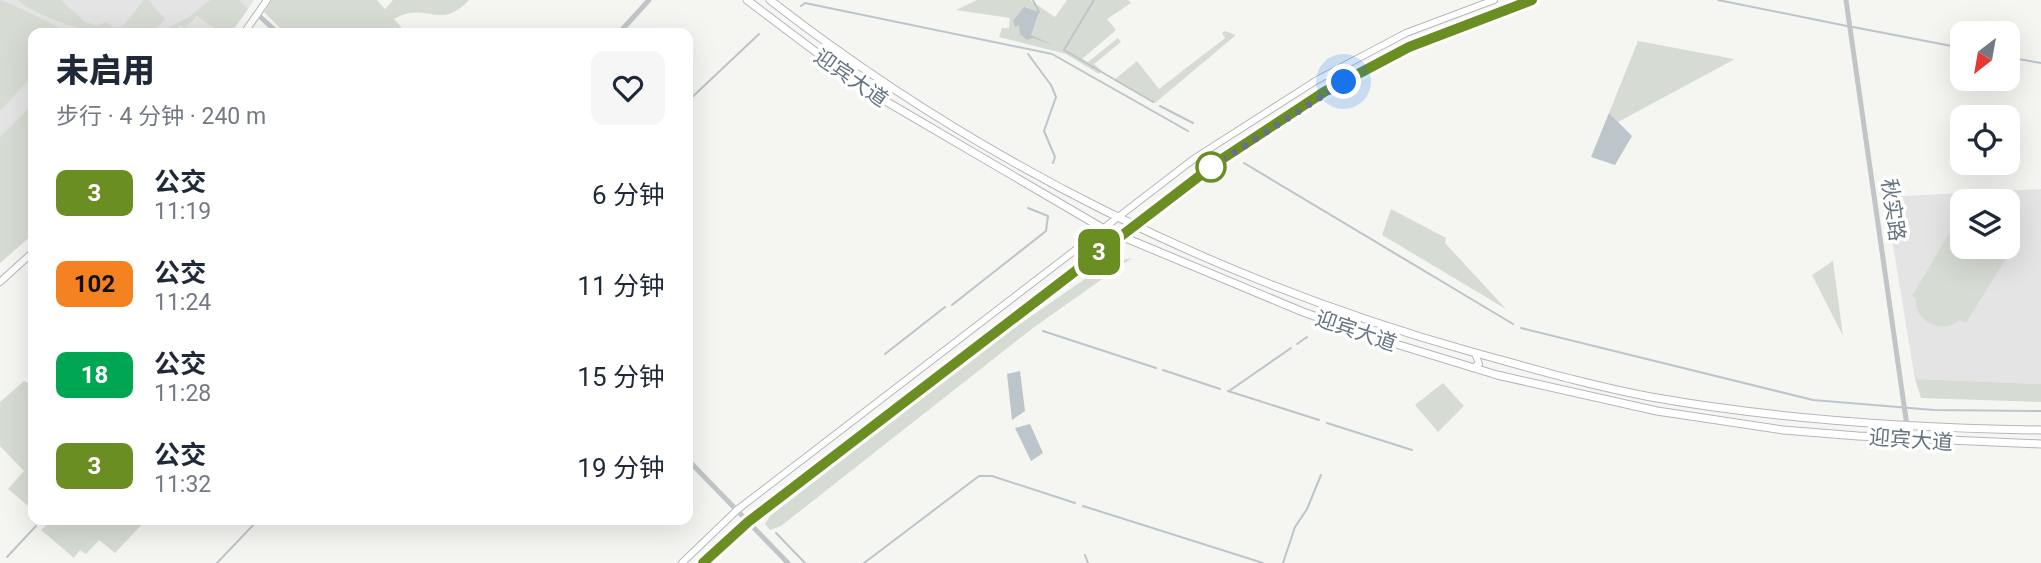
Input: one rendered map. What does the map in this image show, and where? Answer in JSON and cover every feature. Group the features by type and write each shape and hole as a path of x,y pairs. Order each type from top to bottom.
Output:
{"highway":[{"name":"迎宾大道","path":"747,0 865,89 1104,229 1303,312 1472,368 1657,411 1783,430 1961,443 2041,444"},
{"name":"迎宾大道","path":"770,0 915,103 1117,218 1326,306 1533,369 1673,400 1795,416 1907,426 2041,430"}],"main road":[{"path":"247,28 267,0"},
{"path":"682,563 737,510 1195,158 1317,80 1406,33 1494,0"},
{"path":"703,563 748,522 1219,161 1324,92 1409,47 1532,0"},
{"path":"0,282 28,257"},
{"path":"1472,368 1479,364 1475,353"},
{"path":"1531,383 1525,375 1533,369"},
{"path":"759,494 769,506"},
{"path":"711,533 720,536 722,545"}],"street":[{"path":"624,28 649,0"},
{"name":"秋实路","path":"1846,0 1907,426"},
{"path":"257,14 272,28"},
{"path":"693,465 788,563"}],"shaded area":[{"path":"0,0 254,0 234,28 28,28 28,238 0,263"},
{"path":"0,0 59,28 28,28 28,80 0,111"},
{"path":"17,0 61,0 85,22 97,26 106,22 114,27 122,27 144,0 148,0 165,19 155,28 80,28"},
{"path":"210,0 239,0 248,9 235,28 214,28 197,16 185,28 180,25 178,28 168,28 189,17"},
{"path":"272,0 377,0 385,9 393,0 469,0 449,14 416,13 394,19 402,28 280,28 264,12"},
{"path":"977,0 1030,0 1055,17 1067,0 1128,0 1131,3 1107,19 1116,30 1082,59 1088,62 1118,38 1121,42 1094,64 1102,71 1099,74 1066,54 999,37 1002,28 1009,28 1010,18 956,10"},
{"path":"1024,7 1039,12 1031,35 1053,45 1033,38 1027,40 1020,34 1019,25 1015,27 1013,21"},
{"path":"1225,31 1236,35 1155,103 1114,80 1137,61 1159,89 1225,38 1222,33"},
{"path":"1638,41 1735,59 1618,122 1609,113"},
{"path":"28,109 28,238 0,263 0,137"},
{"path":"1609,113 1632,136 1615,165 1591,157"},
{"path":"2041,189 2041,384 1915,379 1885,197 1950,194 1950,259 2020,259 2020,190"},
{"path":"1391,209 1446,238 1445,243 1506,309 1382,235"},
{"path":"1950,232 1950,259 2006,259 1966,323 1960,320 1945,326 1930,324 1920,314 1916,298 1912,296"},
{"path":"1132,258 1033,328 781,526 770,530 765,524 770,516 994,342 1108,263"},
{"path":"1833,261 1843,336 1812,275"},
{"path":"1020,371 1025,411 1012,420 1007,374"},
{"path":"1915,379 2041,384 2041,402 1921,398"},
{"path":"24,381 28,383 28,506 8,489 24,471 0,446 0,402"},
{"path":"1443,383 1464,406 1438,432 1415,405"},
{"path":"1030,424 1043,453 1031,461 1015,428"},
{"path":"46,525 141,525 115,553 99,540 86,554 80,550 74,558 41,530"}],"waterway":[{"path":"1033,0 1039,12"},
{"path":"1094,0 1064,50 1153,102"},
{"path":"1718,0 1847,26"},
{"path":"801,6 805,3 1052,54 1188,131"},
{"path":"1853,27 1950,46"},
{"path":"693,96 759,34"},
{"path":"1028,54 1051,85 1056,97 1044,131 1055,157 1053,163"},
{"path":"2020,59 2041,63"},
{"path":"1160,106 1193,123"},
{"path":"1244,163 1513,324"},
{"path":"952,305 1046,231 1048,216 1028,208"},
{"path":"885,354 945,307"},
{"path":"1521,328 1813,400 1934,410 2041,411"},
{"path":"1043,331 1156,368"},
{"path":"1297,344 1307,337"},
{"path":"1229,391 1291,348"},
{"path":"1163,370 1220,389"},
{"path":"1228,391 1319,420"},
{"path":"1327,423 1412,450"},
{"path":"1283,563 1295,527 1307,509 1321,475"},
{"path":"864,563 979,476 992,476 1075,503"},
{"path":"1083,506 1263,563"},
{"path":"217,563 253,525"},
{"path":"7,557 36,526"},
{"path":"776,533 805,563"},
{"path":"1085,555 1088,563"}],"bus line":[{"name":"3","path":"703,563 748,522 1219,161 1324,92 1409,47 1532,0"}],"route":[{"path":"1211,167 1207,170 1324,92 1344,82"}]}
